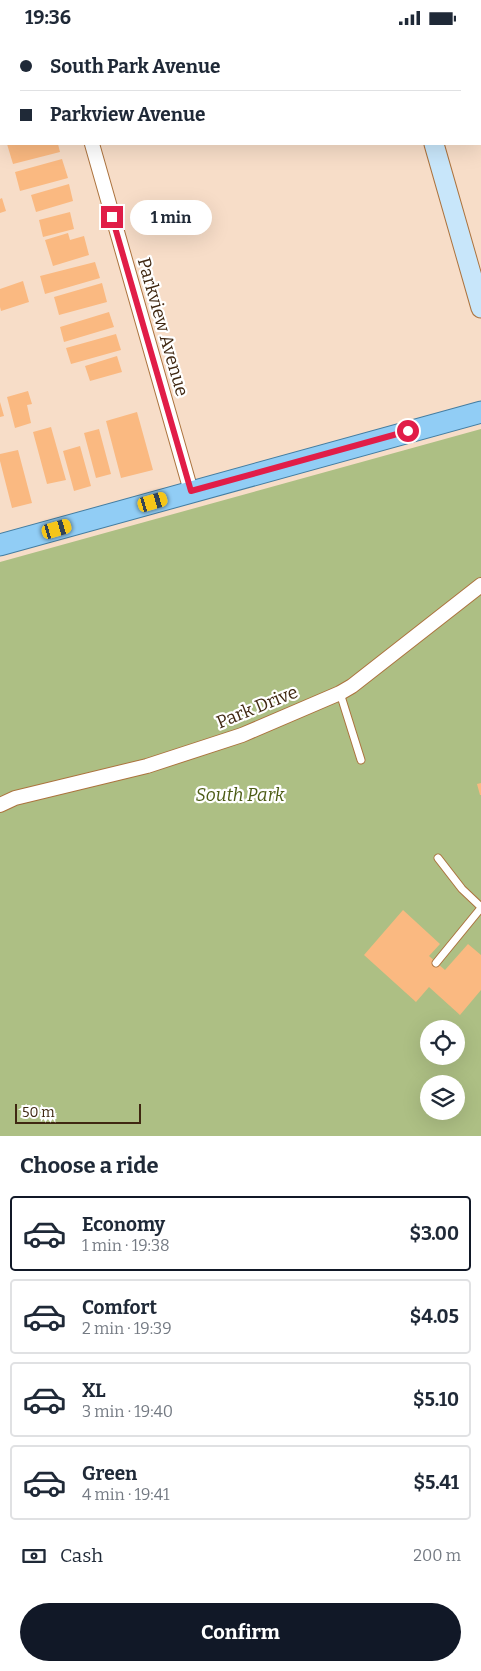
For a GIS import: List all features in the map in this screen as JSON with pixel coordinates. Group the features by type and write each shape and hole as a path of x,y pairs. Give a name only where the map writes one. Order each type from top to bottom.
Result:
{"main road":[{"path":"0,545 481,412"}],"street":[{"name":"Parkview Avenue","path":"92,145 191,491"},
{"path":"434,145 481,308"},
{"name":"Park Drive","path":"0,805 15,798 147,766 242,735 340,693 352,686 481,585"},
{"name":"Park Drive","path":"0,796 15,798"}],"lane":[{"path":"340,693 361,760"},
{"path":"436,963 481,908 462,889 438,858"}],"green space":[{"name":"South Park","path":"481,429 481,1136 0,1136 0,562"}],"building":[{"path":"7,145 58,145 60,152 13,164"},
{"path":"62,159 68,178 20,191 15,172"},
{"path":"69,184 73,201 36,212 31,195"},
{"path":"2,198 6,211 0,213 0,199"},
{"path":"70,212 74,229 43,237 39,220"},
{"path":"68,233 70,240 84,236 89,255 53,266 45,240"},
{"path":"95,262 100,278 45,294 40,276"},
{"path":"23,281 29,302 1,311 0,289"},
{"path":"102,283 107,302 59,315 54,297"},
{"path":"109,312 114,327 64,342 60,327"},
{"path":"116,334 121,350 71,364 66,348"},
{"path":"117,356 122,372 90,381 85,366"},
{"path":"28,391 32,404 27,405 31,423 15,428 7,397"},
{"path":"0,402 4,416 0,417"},
{"path":"137,412 153,470 121,478 106,421"},
{"path":"51,427 66,480 47,484 33,432"},
{"path":"99,429 111,474 96,478 84,433"},
{"path":"80,446 91,486 74,491 63,451"},
{"path":"18,450 32,503 12,508 0,461 0,454"},
{"path":"481,783 481,795 480,795 477,784"},
{"path":"403,910 440,944 429,956 445,970 468,944 481,955 481,990 460,1015 429,987 416,1002 364,955"}],"route":[{"path":"112,217 191,491 408,431"}]}
